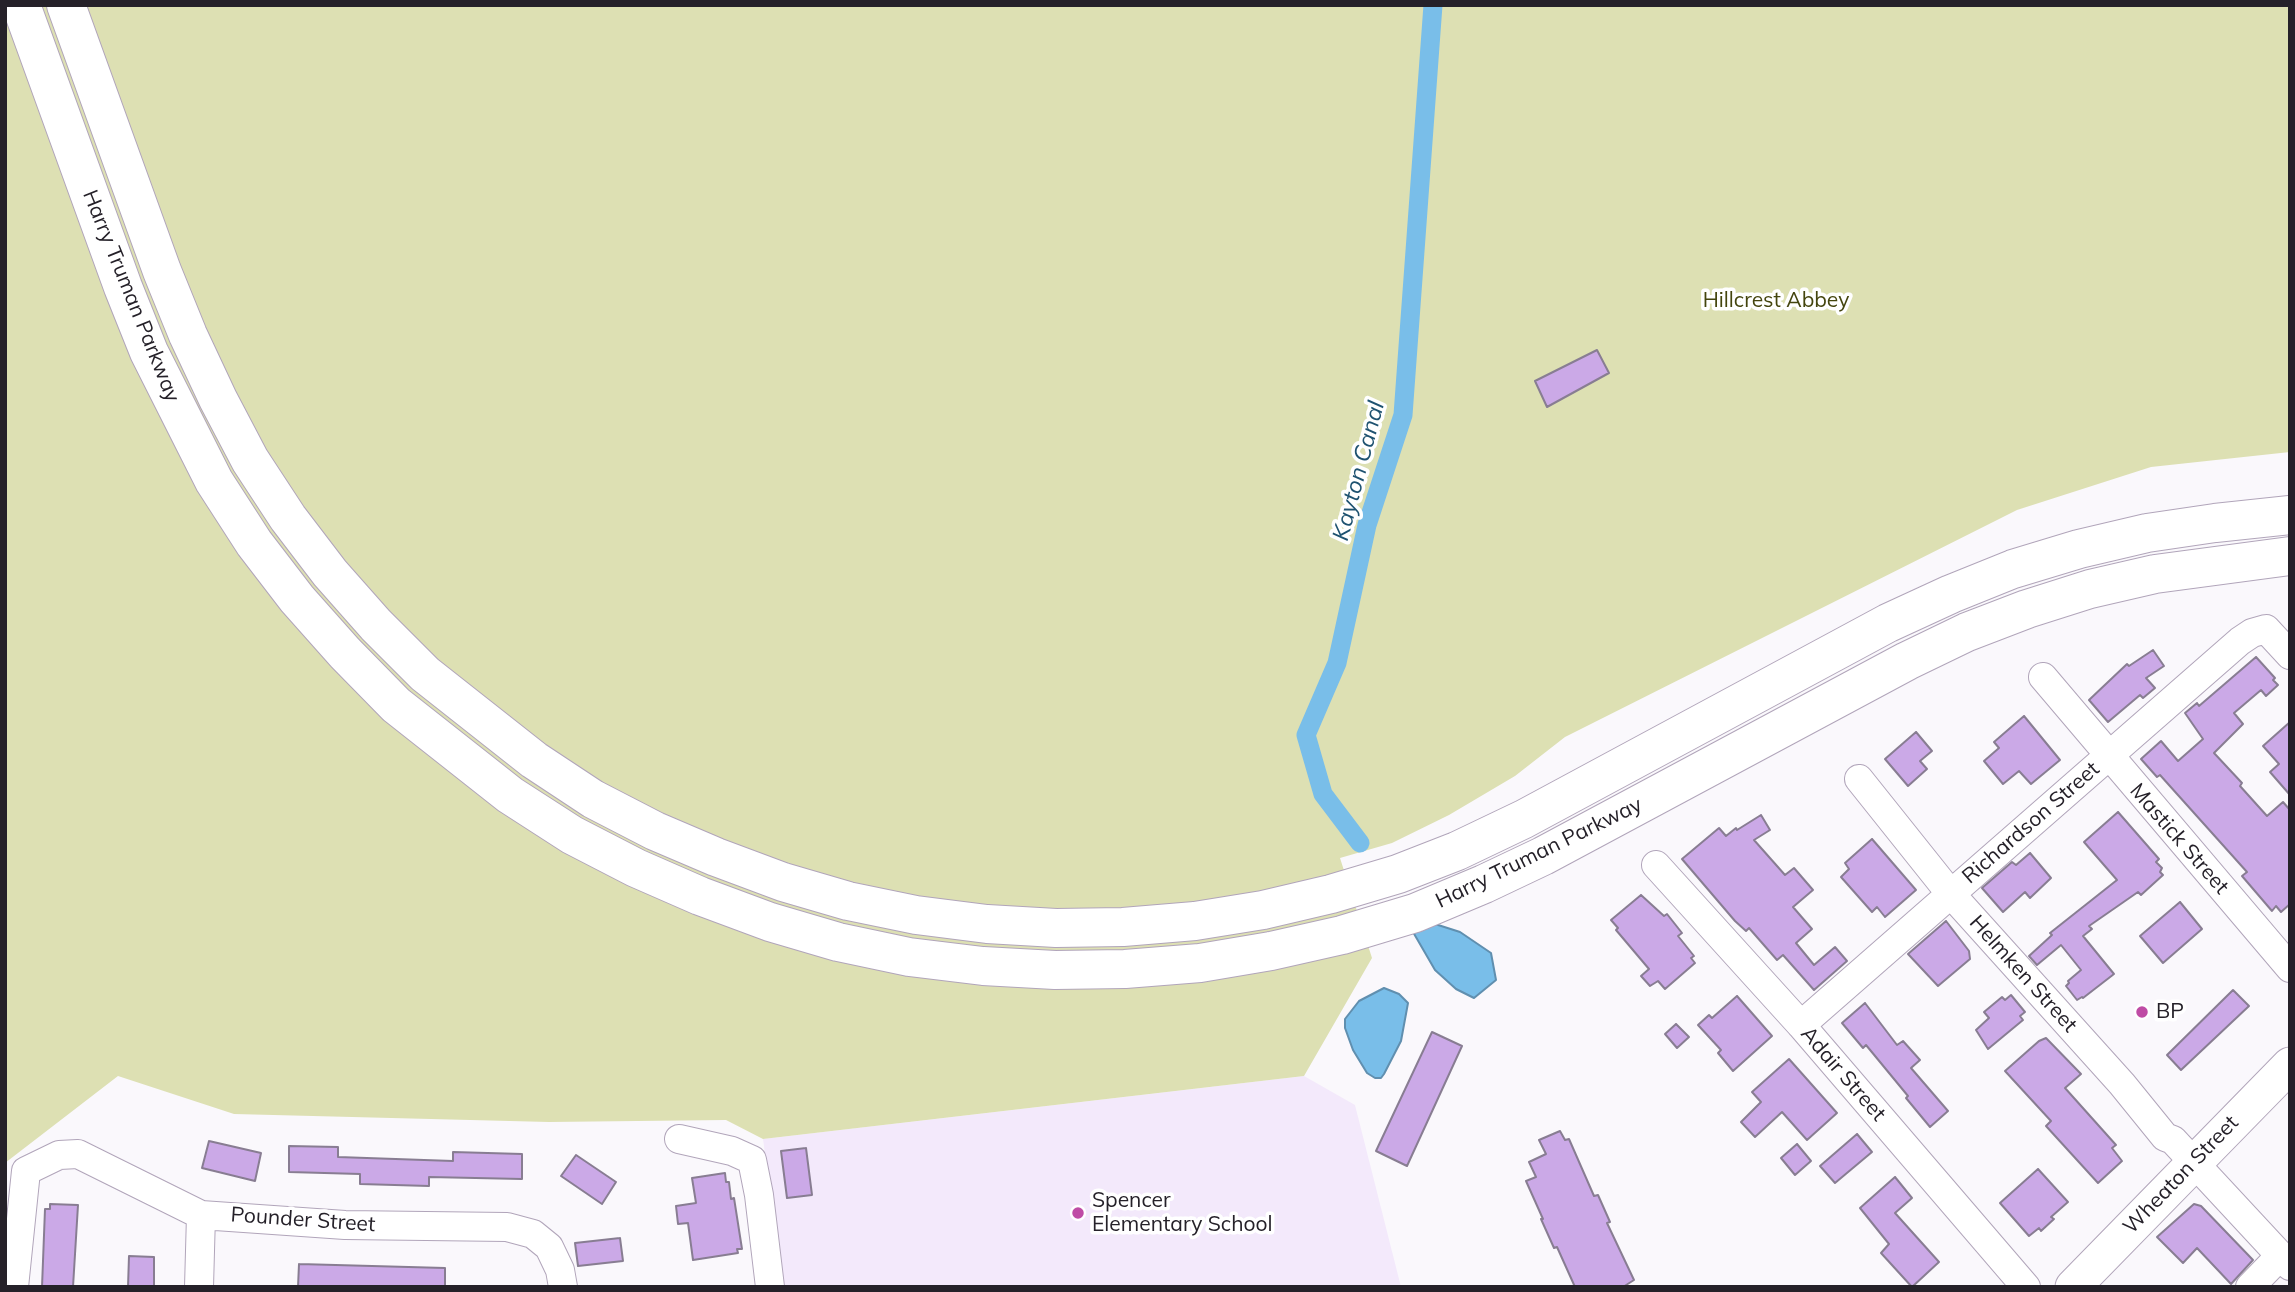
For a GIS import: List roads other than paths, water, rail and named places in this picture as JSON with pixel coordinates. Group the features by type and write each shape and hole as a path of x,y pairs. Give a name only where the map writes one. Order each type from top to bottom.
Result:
{"highway":[{"name":"Harry Truman Parkway","path":"21,5 149,352 214,481 254,543 297,599 396,705 510,795 572,835 636,869 700,896 770,922 838,942 983,966 1055,970 1125,969 1188,964 1271,951 1342,935 1402,916 1484,884 1543,856 1907,661 1967,632 2090,589 2155,574 2290,556"},
{"name":"Harry Truman Parkway","path":"66,5 188,335 250,460 288,518 330,573 376,625 425,674 534,760 593,799 667,836 783,882 848,901 916,915 1056,928 1123,927 1195,921 1263,910 1331,894 1398,874 1457,851 1524,818 1888,623 2013,569 2079,549 2161,531 2288,514"}],"main road":[{"name":"Wheaton Street","path":"2073,1287 2290,1065"}],"street":[{"name":"Richardson Street","path":"1801,1025 2240,641 2252,633 2266,629 2290,655"},
{"name":"Mastick Street","path":"2043,677 2290,968"},
{"name":"Helmken Street","path":"1859,779 1950,893 2122,1084 2165,1137 2173,1140 2285,1261"},
{"name":"Adair Street","path":"1657,865 1801,1025 2026,1287"},
{"path":"679,1139 732,1151 752,1160 760,1195 770,1287"},
{"name":"Pounder Street","path":"14,1287 26,1171 59,1155 78,1154 201,1215 331,1224 507,1227 533,1234 550,1247 564,1287"},
{"path":"199,1287 201,1215"},
{"path":"2250,1287 2285,1261"}],"water":[{"path":"1435,924 1460,932 1491,953 1496,980 1474,998 1456,989 1435,970 1413,932"},
{"path":"1384,988 1399,994 1408,1003 1401,1041 1384,1074 1381,1078 1375,1078 1367,1073 1353,1050 1345,1028 1345,1019 1359,1001"}],"waterway":[{"name":"Kayton Canal","path":"1360,843 1323,794 1306,735 1337,663 1367,525 1403,415 1433,5"}],"place":[{"name":"BP","path":"2142,1012"},
{"name":"Spencer Elementary School","path":"1078,1213"}],"park label":[{"name":"Hillcrest Abbey","path":"1776,301"}]}
